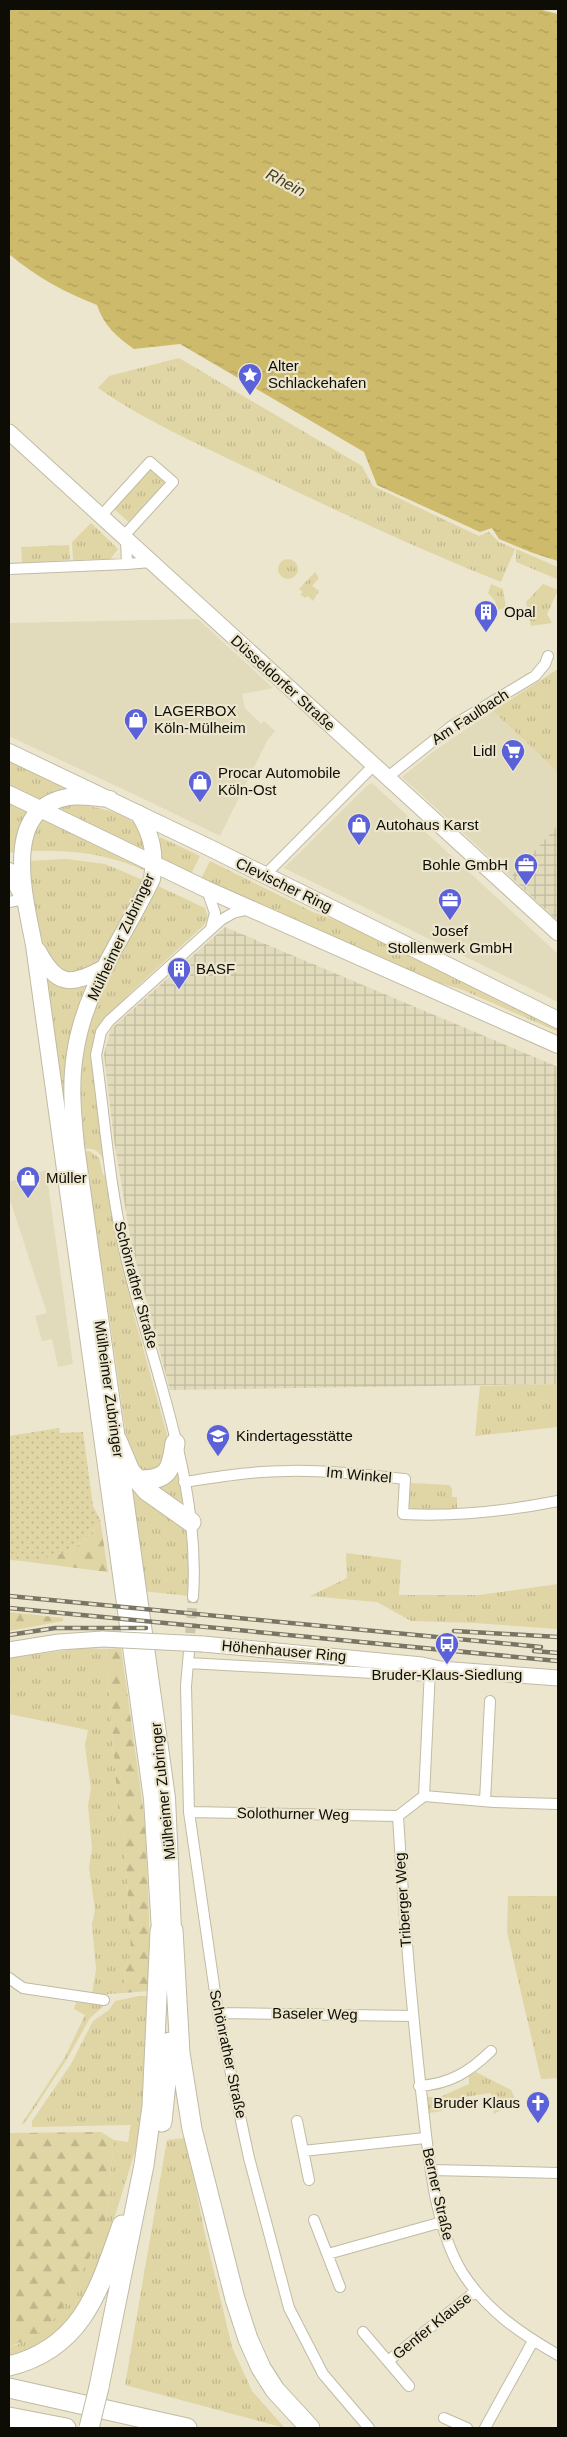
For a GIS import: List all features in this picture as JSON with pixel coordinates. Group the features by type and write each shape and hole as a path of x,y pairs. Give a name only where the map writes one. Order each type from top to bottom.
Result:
{"highway":[{"path":"117,1440 130,1471 137,1480 147,1491 191,1522"},
{"path":"137,1480 154,1480 165,1475 172,1465 175,1443"},
{"path":"97,2428 102,2388 144,2165 152,2106 156,2044 169,1932"},
{"path":"89,2428 102,2388 164,2109 169,2063 169,1932"},
{"path":"169,1932 180,2053 192,2129 235,2299 248,2339 261,2368 281,2397 310,2428"},
{"path":"9,2366 20,2364 50,2349 74,2328 85,2315 100,2286 144,2165"},
{"path":"9,2388 187,2428"},
{"path":"9,2417 66,2428"}],"main road":[{"name":"Clevischer Ring","path":"9,752 110,799 558,1020"},
{"path":"9,794 206,889 558,1045"},
{"path":"17,900 22,846 26,827 40,810 53,801 69,797 110,799"},
{"path":"138,813 151,838 154,864"},
{"name":"Mülheimer Zubringer","path":"154,864 152,879 104,968 80,1031 73,1072 73,1103 76,1146 167,1798 169,1932"},
{"path":"9,871 17,900"},
{"name":"Mülheimer Zubringer","path":"17,900 34,945 169,1932"},
{"path":"34,945 46,967 56,976 65,980 81,980 104,968"}],"street":[{"name":"Düsseldorfer Straße","path":"9,432 558,933"},
{"path":"101,516 150,462 173,482 125,538 127,564"},
{"path":"9,569 151,562"},
{"name":"Am Faulbach","path":"388,776 452,726 535,676 545,664 548,656"},
{"path":"265,875 374,765"},
{"path":"206,889 215,912 210,929"},
{"name":"Schönrather Straße","path":"193,1597 194,1547 184,1482 163,1387 126,1257 118,1218 96,1055 101,1032 109,1021 210,929 229,915 251,909"},
{"name":"Im Winkel","path":"184,1482 235,1474 287,1471 346,1473 405,1479 404,1514 436,1516 507,1510 558,1501"},
{"name":"Höhenhauser Ring","path":"9,1650 59,1642 103,1639 203,1644 430,1672"},
{"name":"Schönrather Straße","path":"189,1651 186,1686 189,1812 218,2013 249,2158 289,2308 323,2374 369,2428"},
{"name":"Höhenhauser Ring","path":"188,1663 558,1678"},
{"path":"424,1796 430,1672"},
{"path":"485,1801 490,1701"},
{"path":"398,1816 424,1796 558,1804"},
{"name":"Solothurner Weg","path":"189,1812 398,1816"},
{"name":"Triberger Weg","path":"398,1816 412,2016"},
{"path":"9,1978 23,1988 104,2000"},
{"name":"Baseler Weg","path":"218,2013 412,2016"},
{"name":"Berner Straße","path":"412,2016 425,2138 442,2222 452,2252 476,2291 497,2315 558,2356"},
{"path":"419,2086 441,2084 464,2075 491,2051"},
{"path":"297,2121 309,2180"},
{"path":"303,2151 425,2138"},
{"path":"431,2170 558,2173"},
{"path":"314,2220 340,2287"},
{"path":"328,2254 442,2222"},
{"name":"Genfer Klause","path":"388,2361 476,2291"},
{"name":"Genfer Klause","path":"363,2332 410,2386"},
{"path":"485,2428 533,2341"},
{"path":"444,2418 467,2428"}],"shaded area":[{"path":"198,619 273,688 242,694 245,708 261,724 264,721 275,731 268,739 220,836 9,736 9,623"},
{"path":"493,711 558,772 558,825 511,877 402,777 434,751"},
{"path":"372,783 558,954 558,1002 284,868"},
{"path":"558,825 558,921 511,877"},
{"path":"225,927 558,1067 558,1384 170,1390 131,1242 114,1140 104,1054 111,1029"},
{"path":"46,1170 73,1364 58,1367 52,1339 42,1341 35,1316 47,1313 9,1197 9,1182"}],"green space":[{"path":"179,358 362,466 373,486 479,536 489,532 499,542 515,549 501,582 375,528 193,442 154,422 98,388 109,376"},
{"path":"151,467 169,483 131,524 114,509"},
{"path":"91,523 118,549 108,562 105,559 73,560 72,542"},
{"path":"69,545 70,560 22,563 21,547"},
{"path":"516,549 558,567 557,579 516,562"},
{"path":"288,559 295,562 298,569 295,576 288,579 281,576 278,569 281,562"},
{"path":"315,572 319,578 312,586 319,591 313,601 308,596 305,598 300,594 303,592 299,589"},
{"path":"491,584 503,589 506,608 498,610 495,601 488,593"},
{"path":"543,584 558,590 547,614 552,623 531,626 526,602"},
{"path":"558,669 558,772 493,711"},
{"path":"9,759 73,789 41,802 9,787"},
{"path":"9,801 29,811 15,852 9,853"},
{"path":"65,804 82,805 122,815 136,825 140,831 144,851 55,807"},
{"path":"41,817 146,868 146,871 102,856 60,851 28,851"},
{"path":"160,837 200,856 191,874 161,861"},
{"path":"66,859 105,864 143,880 99,960 94,966 70,977 45,955 28,861"},
{"path":"210,861 313,912 348,925 558,1027 558,1032 463,990 423,978 201,879"},
{"path":"158,886 205,908 208,917 204,925 127,996 128,998 96,1032 92,1050 108,1172 105,1172 104,1161 99,1153 92,1149 81,1149 78,1093 86,1032 107,978"},
{"path":"43,970 89,981 62,1098"},
{"path":"90,1151 99,1158 103,1175 108,1176 136,1311 133,1312 169,1442 169,1463 145,1476 129,1456 105,1286 82,1152"},
{"path":"558,1384 558,1427 475,1436 480,1386"},
{"path":"59,1428 60,1433 83,1432 93,1506 100,1519 93,1531 73,1548 49,1557 9,1560 9,1436"},
{"path":"177,1470 183,1503 183,1506 147,1484"},
{"path":"128,1477 185,1523 189,1538 189,1596 142,1591"},
{"path":"411,1483 449,1485 452,1488 452,1497 457,1497 457,1511 413,1511 409,1506"},
{"path":"100,1519 108,1572 14,1560 52,1556 75,1547 85,1540"},
{"path":"346,1553 401,1560 399,1595 479,1595 558,1584 558,1629 411,1621 377,1602 310,1596 347,1578"},
{"path":"9,1612 63,1618 63,1621 9,1631"},
{"path":"83,1648 106,1649 118,1808 125,1846 131,1954 125,1968 123,1993 92,1995 96,1969 92,1924 95,1910 89,1867 92,1848 88,1805 91,1789 85,1746 88,1730 9,1714 9,1658"},
{"path":"121,1648 145,1822 150,1991 123,1993 125,1968 131,1954 125,1846 118,1808 106,1649"},
{"path":"508,1896 558,1896 558,2078 541,2079 507,1932"},
{"path":"139,1996 152,1996 139,2139 103,2254 77,2312 57,2335 31,2351 9,2357 9,2347 19,2344 105,2227 114,2140 128,2142 131,2125 32,2127 32,2121 71,2064 93,2021 109,2010 115,2001"},
{"path":"76,2002 106,2004 90,2018 67,2059 25,2123 21,2125 65,2057 85,2015 74,2009"},
{"path":"476,2072 511,2090 515,2099 513,2103 494,2114 491,2093 465,2097 466,2103 442,2106 442,2111 429,2113 427,2097 440,2097 469,2084 469,2075"},
{"path":"101,2132 114,2140 105,2227 68,2299 51,2324 37,2335 9,2347 9,2133"},
{"path":"186,2138 204,2230 232,2347 252,2391 285,2428 125,2385 167,2140"}],"water":[{"name":"Rhein","path":"9,9 538,9 558,14 558,561 499,539 492,528 480,532 377,485 364,452 180,344 134,349 112,330 103,319 97,305 51,283 9,254"}],"tunnel":[{"path":"189,1648 193,1597"}],"railway":[{"path":"9,1596 541,1647"},
{"path":"9,1608 558,1661"},
{"path":"9,1635 55,1628 146,1628"},
{"path":"454,1631 558,1637"},
{"path":"534,1651 558,1653"}],"place":[{"name":"Alter Schlackehafen","path":"250,396"},
{"name":"Opal","path":"486,633"},
{"name":"LAGERBOX Köln-Mülheim","path":"136,741"},
{"name":"Lidl","path":"513,772"},
{"name":"Procar Automobile Köln-Ost","path":"200,803"},
{"name":"Autohaus Karst","path":"359,846"},
{"name":"Bohle GmbH","path":"526,886"},
{"name":"Josef Stollenwerk GmbH","path":"450,921"},
{"name":"BASF","path":"179,990"},
{"name":"Müller","path":"28,1199"},
{"name":"Kindertagesstätte","path":"218,1457"},
{"name":"Bruder-Klaus-Siedlung","path":"447,1665"},
{"name":"Bruder Klaus","path":"538,2124"}]}
